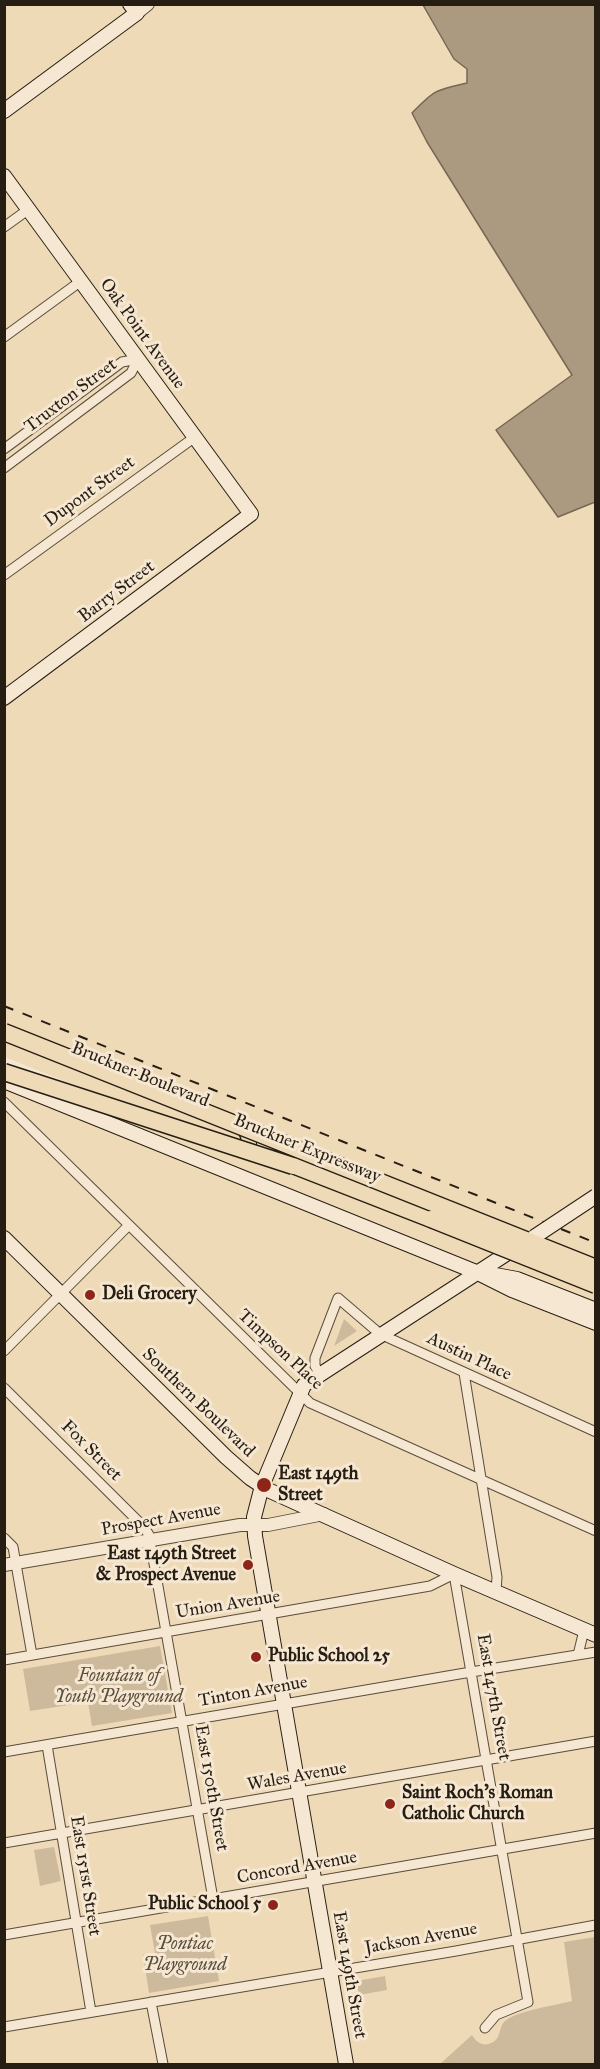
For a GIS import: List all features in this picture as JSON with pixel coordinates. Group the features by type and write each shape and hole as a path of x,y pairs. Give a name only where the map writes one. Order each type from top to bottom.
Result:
{"highway":[{"name":"Bruckner Expressway","path":"4,1032 596,1268"},
{"name":"Bruckner Expressway","path":"4,1048 183,1119 293,1166 596,1285"},
{"path":"4,1072 293,1166"}],"main road":[{"path":"4,111 138,7"},
{"name":"Oak Point Avenue","path":"4,176 251,514"},
{"name":"Barry Street","path":"4,699 251,514"},
{"name":"Bruckner Boulevard","path":"4,1040 166,1103 515,1248 596,1279"},
{"name":"Bruckner Boulevard","path":"4,1060 82,1088 596,1292"},
{"path":"4,1081 476,1272 512,1290 596,1323"},
{"name":"East 149th Street","path":"344,2064 254,1525 262,1486 304,1385 319,1373 596,1196"},
{"name":"Southern Boulevard","path":"4,1238 226,1457 262,1486 454,1574 590,1632"},
{"path":"476,1272 517,1279 596,1310"}],"street":[{"path":"4,227 28,209"},
{"path":"4,337 81,281"},
{"name":"Truxton Street","path":"4,449 122,362 138,358"},
{"name":"Truxton Street","path":"4,468 130,373 138,358"},
{"name":"Dupont Street","path":"4,574 195,437"},
{"name":"Timpson Place","path":"4,1102 310,1403 596,1531"},
{"path":"4,1351 129,1225"},
{"name":"Austin Place","path":"319,1373 315,1366 315,1358 338,1298 380,1334 596,1432"},
{"path":"464,1373 497,1578 496,1591"},
{"name":"Fox Street","path":"4,1388 144,1527 150,1540"},
{"name":"Prospect Avenue","path":"11,1564 240,1525 268,1525 324,1514"},
{"path":"4,1538 13,1547 11,1564 32,1655"},
{"name":"East 150th Street","path":"150,1540 213,1899"},
{"name":"Union Avenue","path":"4,1660 430,1586 454,1574"},
{"name":"East 147th Street","path":"454,1574 528,2002 496,2015 485,2028"},
{"path":"578,1655 590,1632"},
{"name":"Tinton Avenue","path":"4,1752 596,1652"},
{"name":"Wales Avenue","path":"4,1843 596,1741"},
{"name":"East 151st Street","path":"47,1745 91,2012"},
{"name":"Concord Avenue","path":"4,1935 596,1833"},
{"name":"Jackson Avenue","path":"4,2027 596,1925"},
{"path":"151,2002 163,2064"}],"green space":[{"path":"344,1319 357,1331 334,1346"},
{"name":"Fountain of Youth Playground","path":"160,1646 172,1713 92,1726 88,1702 30,1711 23,1669"},
{"path":"54,1847 61,1881 40,1886 34,1850"},
{"name":"Pontiac Playground","path":"208,1916 219,1981 149,1993 143,1955 155,1953 150,1925"},
{"path":"595,1937 595,2064 440,2064 472,2035 480,2043 488,2044 497,2039 503,2024 510,2017 572,2001 564,1942"},
{"path":"385,1976 387,1990 359,1995 356,1981"}],"shaded area":[{"path":"423,5 595,5 595,502 558,517 496,430 572,375 427,142 412,113 436,92 467,83 467,69 454,59"}],"railway":[{"path":"4,1006 596,1243"}],"place":[{"name":"Deli Grocery","path":"90,1295"},
{"name":"East 149th Street","path":"264,1485"},
{"name":"East 149th Street & Prospect Avenue","path":"248,1565"},
{"name":"Public School 25","path":"256,1657"},
{"name":"Saint Roch's Roman Catholic Church","path":"390,1804"},
{"name":"Public School 5","path":"273,1905"}]}
